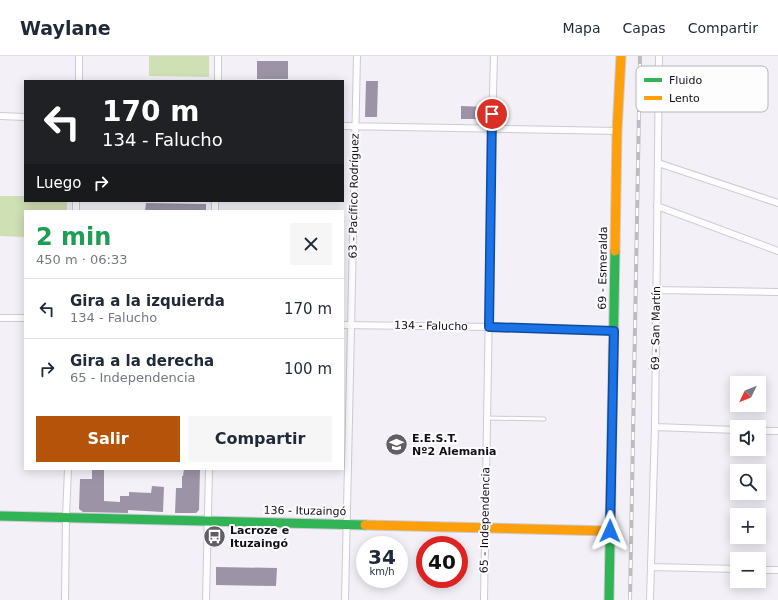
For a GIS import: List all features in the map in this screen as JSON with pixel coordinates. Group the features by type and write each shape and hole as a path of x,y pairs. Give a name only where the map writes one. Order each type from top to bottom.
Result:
{"street":[{"path":"79,56 79,80"},
{"path":"218,56 218,80"},
{"name":"63 - Pacífico Rodríguez","path":"345,600 357,56"},
{"name":"65 - Independencia","path":"484,600 494,56"},
{"name":"69 - Esmeralda","path":"609,600 617,131 621,56"},
{"name":"69 - San Martín","path":"650,600 655,427 659,112"},
{"path":"0,116 24,117"},
{"path":"344,126 617,131"},
{"path":"658,163 778,203"},
{"path":"657,206 778,251"},
{"path":"656,290 778,292"},
{"path":"0,318 24,318"},
{"name":"134 - Falucho","path":"344,325 489,327 614,331"},
{"path":"655,427 730,430"},
{"path":"766,431 778,431"},
{"path":"65,600 68,470"},
{"path":"206,600 209,470"},
{"name":"136 - Ituzaingó","path":"0,516 610,531"},
{"path":"651,567 730,569"},
{"path":"766,570 778,570"}],"lane":[{"path":"487,418 544,419"}],"green space":[{"path":"149,56 209,56 209,77 149,76"},
{"path":"0,196 24,196 24,202 67,202 67,210 24,210 24,237 0,236"}],"building":[{"path":"257,61 288,61 288,79 257,79"},
{"path":"366,81 378,81 377,117 365,117"},
{"path":"461,106 486,107 486,119 461,119"},
{"path":"146,203 206,204 206,210 145,210"},
{"path":"92,470 104,470 104,501 120,502 120,496 129,496 129,492 151,493 152,486 164,487 163,512 128,510 128,513 83,512 79,509 80,479 92,479"},
{"path":"184,470 200,470 199,510 196,513 175,513 176,488 182,488"},
{"path":"216,567 277,568 276,586 216,585"}],"railway":[{"path":"640,56 640,66"},
{"path":"630,600 639,112"}],"traffic: fast":[{"path":"609,600 615,251"},
{"path":"0,516 365,525"}],"traffic: slow":[{"path":"615,251 617,131 621,56"},
{"path":"365,525 610,531"}],"place":[{"name":"E.E.S.T. Nº2 Alemania","path":"396,444"},
{"name":"Lacroze e Ituzaingó","path":"214,536"}],"route":[{"path":"492,114 489,327 614,331 610,531"}]}
